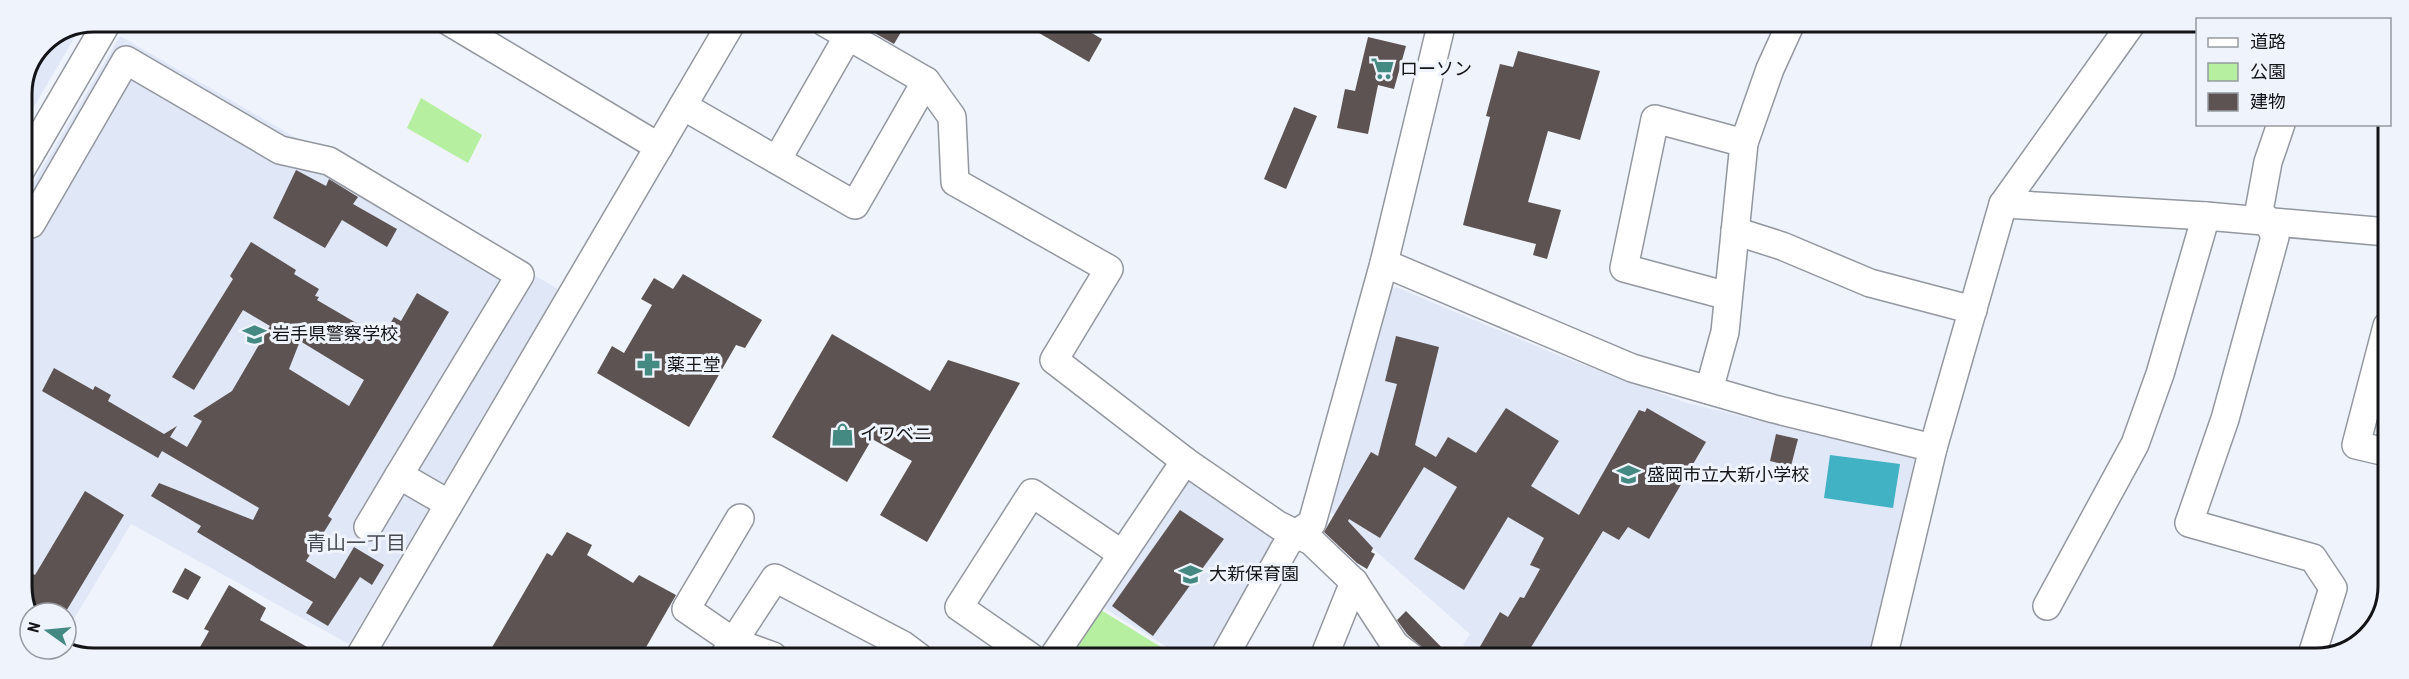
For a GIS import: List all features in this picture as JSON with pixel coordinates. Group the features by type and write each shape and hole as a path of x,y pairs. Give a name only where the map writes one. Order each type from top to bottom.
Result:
{"street":[{"path":"32,151 102,32"},
{"path":"466,32 659,147"},
{"path":"370,648 449,504 726,32"},
{"path":"841,32 926,81 952,117 955,182 1109,269 1053,360 1185,460 1278,525 1311,541 1354,582 1399,648"},
{"path":"1229,648 1287,544 1311,523 1384,263 1440,32"},
{"path":"1709,390 1725,332 1744,143 1770,69 1787,32"},
{"path":"1885,648 1933,448 2003,204 2126,32"},
{"path":"777,160 848,36"},
{"path":"32,222 126,60 280,150 329,161 520,275 368,527"},
{"path":"683,106 855,205 926,81"},
{"path":"1728,296 1624,268 1655,119 1744,143"},
{"path":"2281,126 2268,162 2259,211 2268,221 2275,237 2225,418 2189,523 2313,558 2333,588 2314,648"},
{"path":"2003,204 2206,216 2377,231"},
{"path":"2047,606 2135,444 2160,374 2206,216"},
{"path":"1735,231 1782,246 1870,283 1973,310"},
{"path":"1384,263 1632,368 1774,409 1933,448"},
{"path":"2378,363 2356,446 2378,450"},
{"path":"1059,648 1185,460"},
{"path":"399,475 449,504"},
{"path":"1018,648 959,607 1032,493 1122,554"},
{"path":"728,648 687,609 740,518"},
{"path":"730,648 775,578 907,648"},
{"path":"1328,648 1354,582"}],"shaded area":[{"path":"76,34 32,110 33,81 42,59 59,42"},
{"path":"120,36 558,289 349,644 131,524 78,612 78,601 34,601 32,185"},
{"name":"盛岡市立大新小学校","path":"1396,287 1560,356 1684,402 1796,430 1914,449 1922,463 1875,648 1468,648 1463,645 1470,634 1330,511 1389,291"},
{"name":"大新保育園","path":"1192,476 1271,531 1275,542 1219,648 1169,648 1101,606"}],"green space":[{"path":"421,98 482,135 468,163 407,128"},
{"path":"1101,610 1162,648 1078,648"}],"water":[{"path":"1830,455 1900,464 1893,508 1824,498"}],"building":[{"path":"873,32 901,32 894,44"},
{"path":"1037,32 1090,32 1102,39 1089,62"},
{"path":"1368,37 1406,46 1394,89 1378,85 1368,134 1337,128 1345,89 1355,91"},
{"path":"1518,51 1600,71 1580,140 1548,131 1528,202 1561,210 1547,259 1533,255 1536,244 1463,225 1490,117 1486,116 1500,64 1513,67"},
{"path":"1294,107 1317,116 1286,189 1264,179"},
{"path":"296,170 326,186 329,179 358,197 353,204 397,229 387,247 342,220 325,248 273,218"},
{"path":"251,242 296,270 294,274 319,289 315,296 319,297 317,300 382,338 394,317 401,321 417,293 449,312 328,516 332,519 306,561 335,579 354,547 384,565 372,585 360,577 328,626 306,613 313,602 197,532 201,526 151,496 159,483 253,520 259,508 162,451 158,458 42,391 54,368 93,390 95,386 111,395 108,401 164,434 177,426 170,437 187,447 202,421 193,416 232,391 270,326 243,310 194,390 172,377 233,279 230,276","holes":["300,341 364,380 349,406 289,369"]},
{"path":"683,274 762,320 745,348 736,345 689,427 597,373 612,346 624,353 652,305 641,299 654,278 673,289"},
{"path":"832,334 930,391 948,360 1020,383 927,542 880,515 912,461 872,439 847,482 772,437"},
{"path":"1396,336 1439,347 1415,445 1436,457 1448,437 1476,453 1506,408 1559,441 1531,486 1579,515 1639,410 1645,412 1647,408 1706,442 1649,539 1628,527 1619,540 1603,531 1531,648 1479,648 1500,612 1508,617 1520,597 1524,598 1540,569 1530,565 1544,538 1508,517 1464,590 1414,559 1457,487 1424,467 1380,538 1349,519 1348,521 1373,548 1371,552 1375,554 1367,569 1357,563 1324,532 1371,452 1378,456 1397,384 1385,381"},
{"path":"1776,434 1798,439 1791,466 1770,461"},
{"path":"85,491 124,515 72,601 34,601 32,573 35,575"},
{"path":"1180,510 1224,539 1153,636 1112,606"},
{"path":"567,532 592,545 587,555 633,583 639,575 676,595 646,648 492,648 547,553 552,556"},
{"path":"185,568 201,577 188,600 172,592"},
{"path":"229,585 266,608 260,620 309,648 199,648 209,631 204,629"},
{"path":"1406,611 1442,648 1423,648 1407,634 1397,620"}],"place":[{"name":"ローソン","path":"1382,69"},
{"name":"岩手県警察学校","path":"254,334"},
{"name":"薬王堂","path":"649,365"},
{"name":"イワベニ","path":"842,434"},
{"name":"盛岡市立大新小学校","path":"1629,475"},
{"name":"大新保育園","path":"1191,574"}],"district":[{"name":"青山一丁目","path":"356,543"}]}
